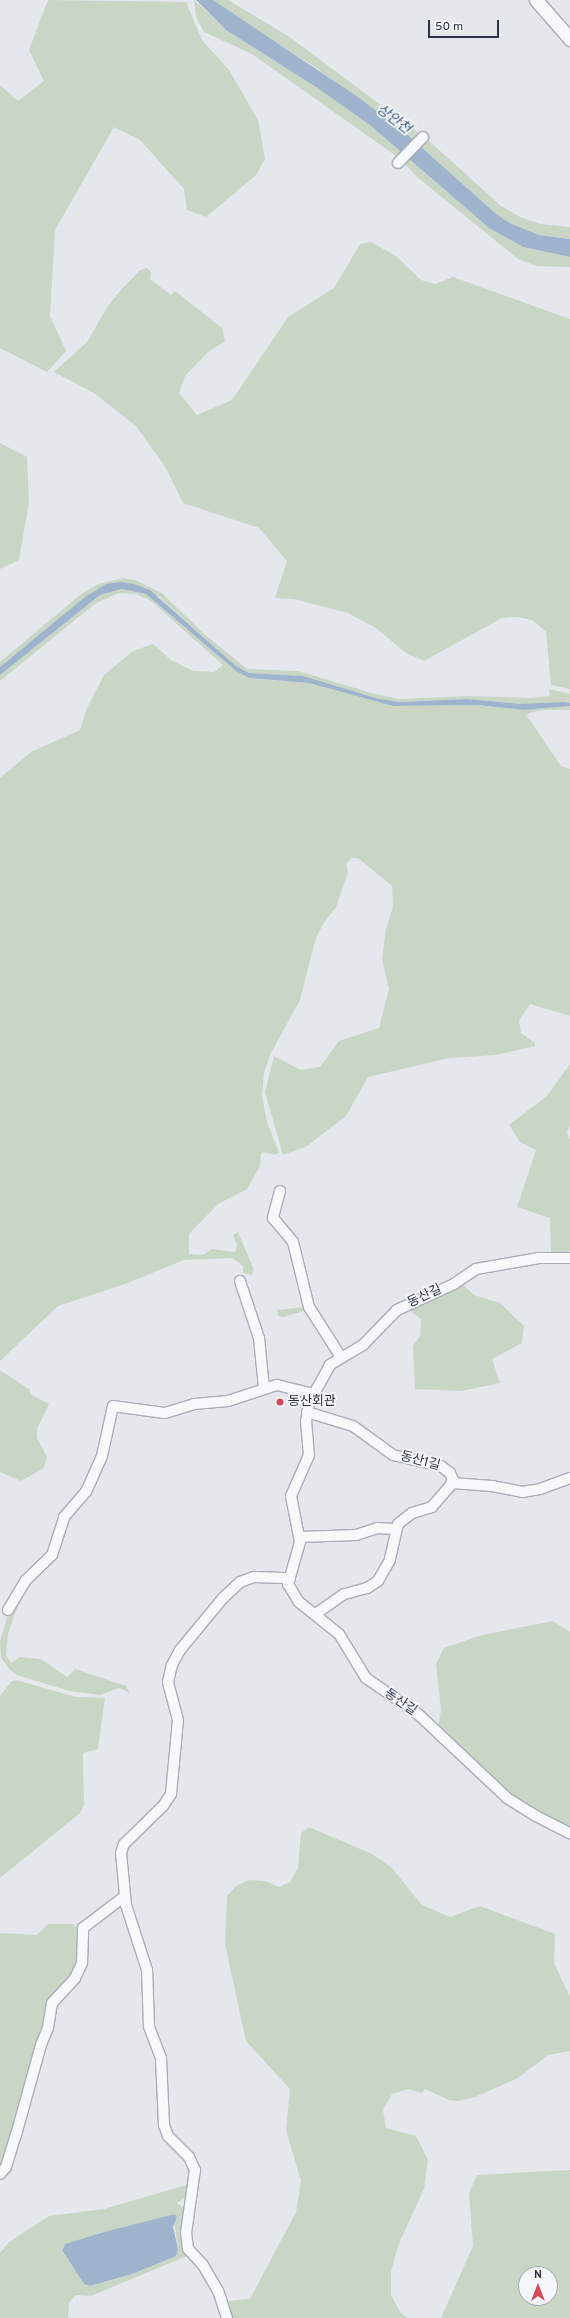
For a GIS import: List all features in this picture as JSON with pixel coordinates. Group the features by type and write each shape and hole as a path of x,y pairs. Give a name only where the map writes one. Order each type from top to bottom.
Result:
{"street":[{"path":"536,0 569,35"},
{"path":"399,161 422,137"},
{"path":"280,1191 273,1218 293,1242 309,1307 341,1357"},
{"name":"동산길","path":"570,1258 539,1258 476,1270 454,1284 397,1310 363,1345 330,1365 312,1394 307,1412 309,1455 291,1496 300,1537 298,1555 288,1584 293,1594 339,1634 366,1678 418,1714 507,1798 536,1816 570,1833"},
{"path":"240,1281 259,1338 264,1388"},
{"path":"8,1610 26,1580 52,1555 58,1542 64,1517 86,1492 102,1456 113,1406 165,1413 194,1404 228,1401 264,1388 286,1385 312,1394"},
{"name":"동산1길","path":"307,1412 353,1426 393,1455 441,1466 451,1475 452,1483 432,1507 412,1513 396,1528"},
{"path":"452,1483 492,1486 522,1492 540,1489 570,1478"},
{"path":"300,1537 356,1536 377,1528 396,1528 390,1560 378,1581 367,1588 344,1594 315,1614"},
{"path":"227,2318 218,2291 203,2266 188,2249 186,2232 195,2170 189,2157 165,2131 161,2058 149,2026 147,1970 125,1896 122,1848 167,1802 172,1791 178,1720 168,1686 176,1657 209,1613 240,1582 254,1577 290,1578"},
{"path":"0,2174 6,2167 16,2135 41,2045 48,2028 52,2003 75,1978 82,1963 83,1928 125,1896"}],"green space":[{"path":"48,0 186,2 202,40 229,70 258,120 265,159 256,175 206,217 187,210 184,189 140,140 114,127 55,230 50,316 66,351 47,372 0,348 0,85 18,101 44,81 29,50"},
{"path":"194,0 226,30 319,89 371,126 489,228 523,247 570,257 570,267 536,266 518,259 417,177 399,158 252,54 204,32 196,16"},
{"path":"213,0 228,0 288,36 428,140 501,206 520,217 540,224 570,227 570,239 539,235 510,223 495,213 409,136 312,65 234,16"},
{"path":"371,242 396,256 421,280 435,284 453,277 570,319 570,689 551,685 546,632 532,620 517,617 502,618 424,661 406,653 376,628 348,613 294,599 275,598 287,561 259,528 183,503 166,468 136,426 94,393 54,372 87,342 108,306 120,291 140,270 147,268 151,272 150,279 171,295 175,291 222,328 225,341 208,352 185,376 179,393 197,415 232,400 288,317 334,288 360,244"},
{"path":"0,443 27,457 29,502 19,560 0,569"},
{"path":"124,578 135,580 162,593 203,633 247,669 298,671 375,694 399,699 469,696 529,698 549,696 550,689 570,694 570,703 520,704 467,699 400,702 379,699 302,676 249,673 236,666 158,596 120,582 97,589 0,667 0,662 81,594 98,584"},
{"path":"122,589 146,594 236,671 256,679 309,683 393,706 477,705 524,710 570,706 570,710 542,710 529,713 527,716 561,766 570,769 570,1016 530,1004 519,1021 521,1033 535,1043 535,1046 496,1055 449,1058 368,1077 346,1116 307,1146 283,1155 265,1092 274,1056 301,1070 320,1067 339,1041 379,1028 389,989 382,959 386,929 393,907 392,886 358,858 352,858 346,864 348,872 336,907 323,924 316,938 300,1000 271,1053 264,1072 262,1096 267,1122 279,1153 275,1155 263,1152 261,1154 260,1166 247,1189 218,1204 189,1234 189,1254 203,1255 212,1249 235,1252 237,1245 233,1235 238,1232 254,1270 252,1275 243,1273 243,1266 232,1258 184,1260 125,1284 58,1306 0,1361 0,778 31,752 80,730 87,708 104,675 133,651 153,644 171,660 193,671 214,672 223,665 150,600 136,594 119,593 96,603 0,681 0,675 100,595"},
{"path":"570,1064 570,1125 567,1133 570,1140 570,1250 568,1253 551,1253 550,1218 517,1207 536,1150 520,1142 509,1125 547,1096"},
{"path":"463,1285 474,1295 500,1303 524,1326 522,1343 492,1359 500,1383 461,1391 415,1389 413,1346 420,1336 421,1319 408,1309"},
{"path":"305,1307 307,1310 283,1317 278,1316 277,1310"},
{"path":"0,1370 30,1390 30,1394 49,1404 37,1429 37,1438 47,1457 44,1468 21,1481 0,1472"},
{"path":"28,1582 31,1584 19,1602 8,1634 6,1655 11,1663 20,1657 41,1659 67,1677 75,1669 126,1686 130,1693 119,1688 100,1695 69,1691 17,1675 9,1669 1,1657 0,1642 9,1611"},
{"path":"553,1621 570,1632 570,1828 508,1794 438,1728 441,1710 436,1664 444,1648 482,1635"},
{"path":"16,1680 76,1697 105,1698 98,1749 83,1753 84,1805 80,1813 0,1878 0,1696 12,1681"},
{"path":"309,1827 372,1854 391,1867 422,1905 450,1917 480,1906 555,1934 554,1963 570,1997 570,2051 548,2055 518,2078 475,2097 458,2101 449,2100 425,2089 422,2093 408,2089 392,2094 383,2110 386,2128 416,2136 428,2160 424,2189 399,2243 391,2272 391,2295 400,2312 407,2318 222,2318 226,2301 250,2299 296,2212 301,2181 286,2130 290,2089 246,2041 225,1944 227,1896 236,1886 249,1880 265,1881 279,1887 290,1882 298,1868 301,1833"},
{"path":"48,1924 73,1924 77,1928 80,1935 76,1973 53,1998 0,2171 0,1933 37,1935"},
{"path":"570,2170 570,2318 441,2318 473,2246 469,2193 477,2175"},
{"path":"193,2183 186,2196 177,2203 185,2209 189,2255 91,2296 76,2295 69,2302 68,2318 0,2318 0,2253 9,2242 49,2216 104,2209","holes":["174,2221 178,2249 132,2274 90,2286 84,2284 62,2250 64,2245 104,2232"]}],"water":[{"path":"196,0 213,0 358,97 409,136 495,213 510,223 539,235 570,239 570,257 523,247 489,228 371,126 319,89 226,30"},
{"path":"120,582 134,584 150,590 236,666 249,673 303,676 379,699 400,702 467,699 520,704 564,702 570,703 570,706 524,710 477,705 393,706 309,683 249,678 236,671 146,594 122,589 100,595 0,675 0,667 85,597 106,584"},
{"path":"175,2214 177,2217 173,2227 178,2249 176,2256 132,2274 90,2286 84,2284 62,2250 65,2244 104,2232"}],"place":[{"name":"동산회관","path":"280,1402"}],"water label":[{"name":"상안천","path":"393,120"}]}
